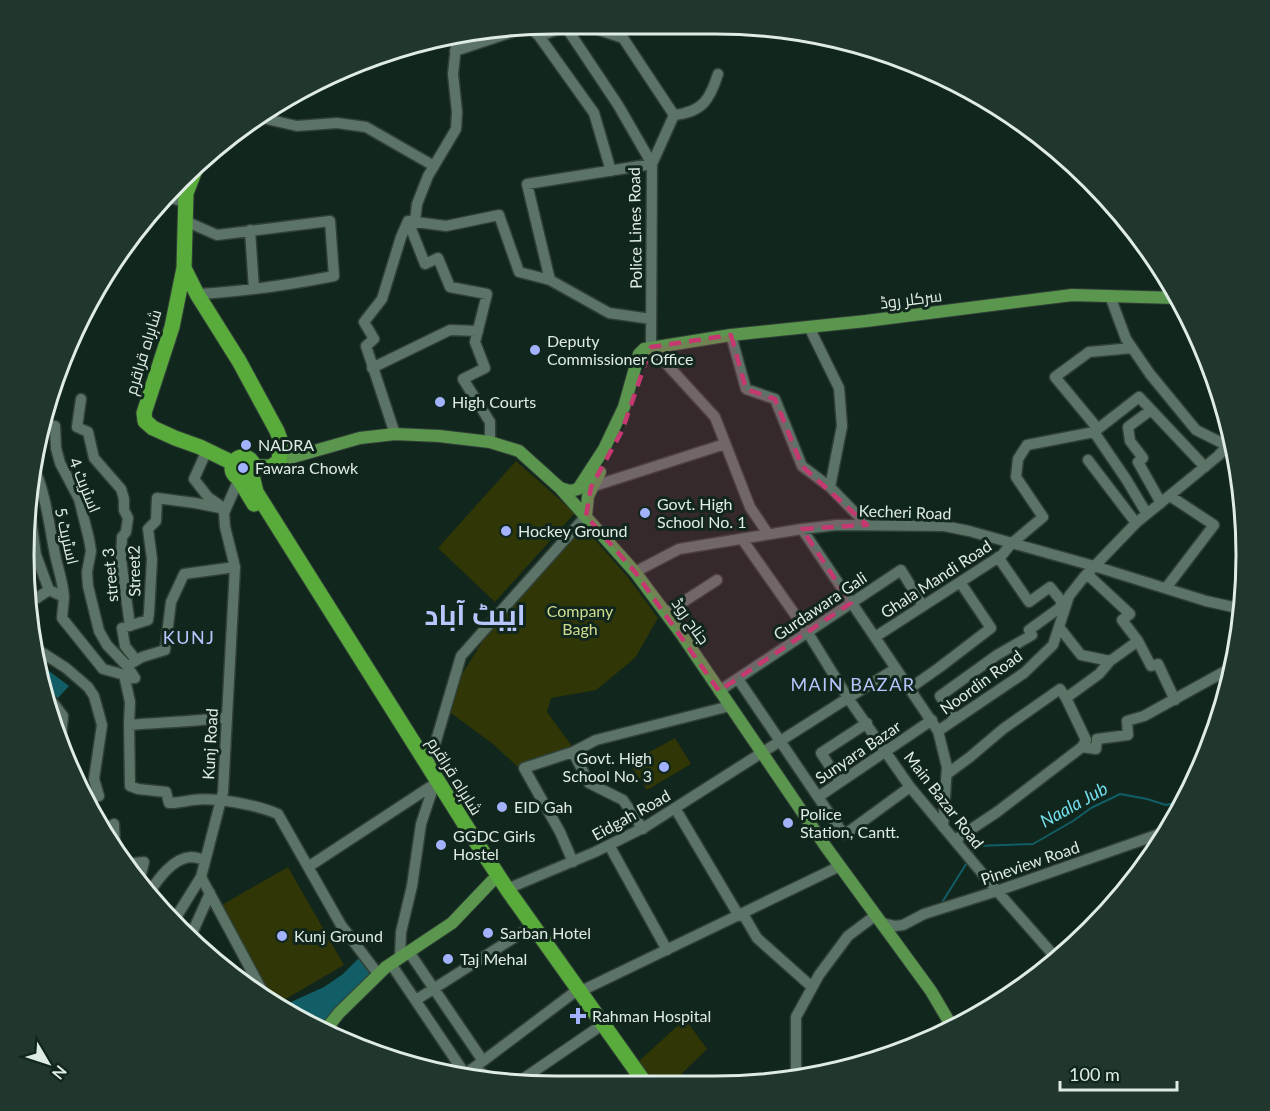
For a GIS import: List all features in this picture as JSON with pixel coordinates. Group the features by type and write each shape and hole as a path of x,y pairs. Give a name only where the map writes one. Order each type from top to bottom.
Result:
{"highway":[{"name":"شاہراہ قراقرم","path":"189,185 185,202 184,268 172,327 144,413 145,421 153,428 233,463 232,471 249,474 431,789 526,930 639,1076"},
{"name":"شاہراہ قراقرم","path":"184,268 277,431 281,442 279,461"},
{"path":"176,308 201,300"},
{"path":"249,474 271,467 279,461"},
{"name":"شاہراہ قراقرم","path":"249,474 256,492 428,768 576,993 596,1029 629,1076"}],"main road":[{"name":"سرکلر روڈ","path":"651,347 731,335 1061,297 1167,298"},
{"path":"564,492 576,496 587,484 622,431 651,347"},
{"name":"جناح روڈ","path":"279,461 360,438 395,435 439,436 490,442 519,451 564,492 586,516 635,572 666,613 840,866 930,991 949,1021"},
{"path":"586,516 587,484"},
{"path":"330,1025 378,974 452,923 492,881"}],"street":[{"name":"Police Lines Road","path":"573,34 618,105 652,165 651,347"},
{"path":"611,34 623,38 674,115"},
{"path":"542,35 539,36 594,113 611,171"},
{"path":"455,51 492,39"},
{"path":"395,435 366,346 374,339 364,322 382,299 400,237 411,221 434,166 456,129 457,111 453,74 456,45"},
{"path":"674,115 698,108 712,91 718,74"},
{"path":"550,280 527,184 652,165 674,115"},
{"path":"270,120 297,126 337,123 366,127 434,166"},
{"path":"176,199 185,202"},
{"path":"411,221 446,226 499,215 519,272 550,280 609,313 651,319"},
{"path":"185,221 217,235 330,221 334,276 201,300"},
{"path":"411,221 425,264 438,258 450,288 487,294 474,342 485,368 463,379 489,422 490,442"},
{"path":"250,230 254,289"},
{"path":"1110,296 1126,339 1150,374 1196,430 1222,441"},
{"path":"809,327 839,388 842,426 830,487"},
{"path":"372,368 450,330 478,331"},
{"path":"731,335 746,389 775,399 802,466 830,487 867,525"},
{"path":"651,347 715,417 750,507 768,534"},
{"path":"1132,348 1089,352 1055,377 1096,431 1147,514"},
{"path":"1096,431 1139,397 1205,467"},
{"name":"street 3","path":"81,399 77,427 88,432 94,458 121,489 124,499 128,518 126,532 122,537 121,560 130,626"},
{"path":"1151,410 1128,427 1130,441 1143,458 1138,462 1166,499 1214,525 1166,588"},
{"name":"اسٹریٹ 4","path":"51,426 55,426 56,448 60,463 79,499 91,551 87,572 88,586 99,630 107,645 132,663"},
{"name":"Ghala Mandi Road","path":"875,637 998,557 1043,517 1016,477 1018,459 1027,445 1096,431"},
{"path":"587,484 725,444"},
{"name":"Noordin Road","path":"938,731 1024,673 1053,645 1066,600 1090,570 1136,523 1224,449"},
{"path":"207,450 194,479 208,497 225,509 249,474"},
{"path":"1088,460 1136,523"},
{"name":"اسٹریٹ 5","path":"39,488 63,583 62,618 103,669 135,678"},
{"name":"Street2","path":"130,626 148,620 152,560 148,529 156,521 157,498 225,509"},
{"name":"Kunj Road","path":"178,914 201,877 223,792 235,567 225,527 225,509"},
{"path":"428,768 462,656 586,516"},
{"name":"Kecheri Road","path":"635,572 679,549 768,534 837,525 944,526 969,531 1090,570 1233,603"},
{"path":"802,529 938,731 947,774 944,827"},
{"name":"Main Bazar Road","path":"742,539 808,633 848,698 910,787 1051,953"},
{"path":"35,545 49,590 64,597"},
{"path":"956,719 940,696 997,655 1032,635 1029,630 1066,600 1050,587 1029,602 998,557"},
{"path":"132,663 165,650 171,602 184,574 235,567"},
{"name":"Gurdawara Gali","path":"719,691 901,570 923,606"},
{"path":"1090,570 1130,614 1122,620 1138,641 1152,666 1158,664 1175,700"},
{"path":"666,613 717,580"},
{"path":"909,689 991,628 960,582"},
{"path":"37,598 49,590"},
{"path":"130,626 122,628 135,678 125,679 130,702 130,786 166,792 169,803 194,800 220,801 269,810 278,814 341,925 378,974"},
{"path":"1059,627 1081,654 1110,661"},
{"path":"1066,698 1100,674 1110,661 1138,641"},
{"path":"44,654 66,668 88,687 94,696 102,725 94,778 99,796 94,797"},
{"path":"762,754 895,669"},
{"path":"1082,747 1096,749 1097,739 1128,735 1127,721 1144,716 1222,673"},
{"path":"738,679 818,797"},
{"path":"947,774 1003,729 1060,689 1086,740 1082,747 997,812 955,840"},
{"path":"573,862 560,832 524,768 573,752 596,740 730,706"},
{"path":"58,710 63,716 62,724"},
{"path":"129,725 175,721 193,722 227,717"},
{"name":"Sunyara Bazar","path":"910,787 844,836 818,797 932,720"},
{"path":"840,782 821,753 867,723"},
{"path":"573,752 589,783 623,800 643,829"},
{"name":"Eidgah Road","path":"507,889 573,862 643,829 762,754"},
{"path":"308,867 431,789"},
{"path":"431,789 421,824 412,886 401,932 400,958 416,1000 458,1067"},
{"path":"675,808 757,938 812,987"},
{"name":"Pineview Road","path":"903,925 924,914 1154,836"},
{"path":"609,845 667,950"},
{"path":"153,886 172,866 189,857 206,860"},
{"path":"135,863 144,862 141,872"},
{"path":"471,1069 576,993 840,866"},
{"path":"201,877 258,983"},
{"path":"194,930 210,893"},
{"path":"797,1069 796,1017 819,975 848,936 879,919 895,926 903,925"},
{"path":"896,943 899,930 903,925"},
{"path":"416,1000 526,930"},
{"path":"400,958 433,989 483,1061"},
{"path":"530,1074 596,1029"}],"highlighted area":[{"path":"731,335 746,389 775,399 802,466 867,525 802,529 851,603 719,691 635,572 586,516 591,487 622,431 651,347"}],"green space":[{"name":"Hockey Ground","path":"516,461 575,513 495,602 438,548"},
{"name":"Company Bagh","path":"581,524 627,576 658,618 635,658 596,690 551,698 547,712 574,749 520,769 493,744 451,713 459,679 499,615"},
{"path":"675,738 691,764 647,790 629,763"},
{"name":"Kunj Ground","path":"288,867 344,965 284,1000 270,991 220,906"},
{"path":"685,1019 707,1049 679,1076 648,1076 638,1062"}],"water":[{"path":"48,670 69,686 58,698 53,694"},
{"path":"361,956 375,973 329,1025 289,1003 324,987 343,974"}],"waterway":[{"name":"Naala Jub","path":"972,853 976,846 1033,844 1091,808 1120,794 1166,805 1173,804"},
{"name":"Naala Jub","path":"941,904 968,861"}],"place":[{"name":"Deputy Commissioner Office","path":"535,350"},
{"name":"High Courts","path":"440,402"},
{"name":"NADRA","path":"246,445"},
{"name":"Fawara Chowk","path":"243,468"},
{"name":"Govt. High School No. 1","path":"645,513"},
{"name":"Hockey Ground","path":"506,531"},
{"name":"Govt. High School No. 3","path":"664,767"},
{"name":"EID Gah","path":"502,807"},
{"name":"Police Station, Cantt.","path":"788,823"},
{"name":"GGDC Girls Hostel","path":"441,845"},
{"name":"Sarban Hotel","path":"488,933"},
{"name":"Kunj Ground","path":"282,936"},
{"name":"Taj Mehal","path":"448,959"},
{"name":"Rahman Hospital","path":"578,1016"}],"district":[{"name":"ایبٹ آباد","path":"475,615"},
{"name":"KUNJ","path":"189,638"},
{"name":"MAIN BAZAR","path":"853,685"}]}
